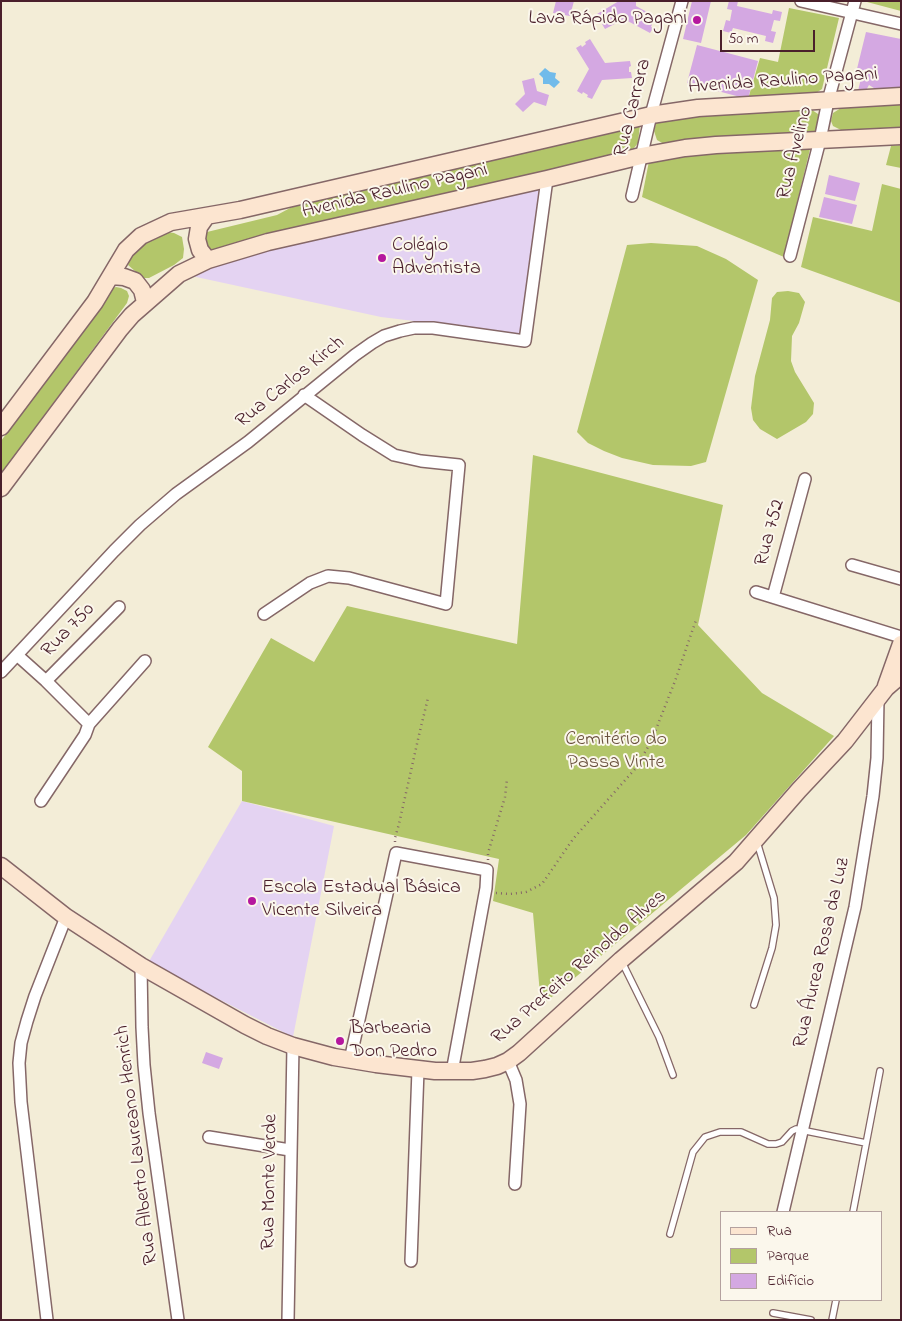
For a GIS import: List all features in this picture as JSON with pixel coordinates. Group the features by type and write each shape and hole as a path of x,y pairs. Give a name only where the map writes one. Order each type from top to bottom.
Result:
{"main road":[{"name":"Avenida Raulino Pagani","path":"1,427 95,302 126,250 141,236 171,222 240,210 651,115 698,108 901,96"},
{"name":"Avenida Raulino Pagani","path":"1,488 120,329 145,302 179,274 208,260 268,242 641,156 685,148 901,136"},
{"path":"206,217 199,227 197,239 200,250 208,260"},
{"path":"111,276 124,277 134,281 142,290 145,302"},
{"path":"882,693 901,644"},
{"name":"Rua Prefeito Reinoldo Alves","path":"1,866 66,916 141,966 267,1036 293,1046 350,1060 418,1070 452,1072 485,1069 508,1061 535,1040 621,960 736,862 845,741 882,693 901,674"}],"street":[{"name":"Rua Carrara","path":"632,196 651,115 682,1"},
{"path":"800,1 901,24"},
{"name":"Rua Avelino","path":"790,256 855,1"},
{"name":"Rua Carlos Kirch","path":"1,672 140,525 176,494 248,442 355,354 384,336 400,330 414,328 433,328 525,340 547,179"},
{"path":"264,614 310,583 328,576 349,578 446,604 458,465 420,461 394,455 362,436 304,395"},
{"name":"Rua 752","path":"773,597 805,479"},
{"path":"852,565 901,579"},
{"path":"756,592 901,637"},
{"name":"Rua 750","path":"46,681 118,606"},
{"path":"17,655 89,724"},
{"path":"41,801 86,734 89,724 145,661"},
{"name":"Rua Áurea Rosa da Luz","path":"783,1211 857,898 873,796 882,693"},
{"path":"350,1060 396,853 487,870 486,888 452,1072"},
{"path":"47,1320 21,1102 20,1063 27,1021 66,916"},
{"name":"Rua Alberto Laureano Henrich","path":"141,966 145,1075 178,1320"},
{"name":"Rua Monte Verde","path":"288,1320 293,1046"},
{"path":"508,1061 516,1080 520,1104 515,1184"},
{"path":"411,1260 418,1070"},
{"path":"209,1137 290,1150"}],"lane":[{"path":"754,1005 772,948 776,924 774,898 756,840"},
{"path":"621,960 659,1037 672,1075"},
{"path":"853,1211 880,1070"},
{"path":"670,1234 693,1152 704,1137 720,1132 741,1132 768,1144 776,1144 782,1142 792,1131 802,1130 866,1144"},
{"path":"832,1320 836,1301"},
{"path":"773,1313 811,1320"}],"path":[{"path":"486,888 496,893 510,894 526,892 542,884 573,839 635,769 651,742 676,681 696,620"},
{"path":"396,853 394,838 400,824 428,698"},
{"path":"487,870 488,853 505,797 507,779"}],"shaded area":[{"name":"Colégio Adventista","path":"540,186 521,334 381,317 187,275 270,248"},
{"name":"Escola Estadual Básica Vicente Silveira","path":"242,801 334,826 293,1037 148,963"}],"green space":[{"path":"901,1 901,11 867,2"},
{"path":"789,8 839,18 822,89 816,93 748,99 760,58 778,62"},
{"path":"901,104 901,128 841,130 833,126 831,121 833,113 841,108"},
{"path":"812,110 818,114 816,131 811,133 664,144 657,140 654,131 656,123 667,118"},
{"path":"640,124 638,143 629,150 502,184 213,250 206,247 204,237 207,232 277,215 292,207"},
{"path":"811,145 784,257 642,197 650,156"},
{"path":"901,145 901,168 886,165 891,146"},
{"path":"882,184 901,189 901,303 801,267 813,217 872,231"},
{"path":"165,232 174,233 182,237 183,258 149,278 143,278 128,265 129,262 142,245"},
{"path":"651,243 697,246 726,259 758,280 706,462 691,466 653,465 622,458 588,443 577,432 627,245"},
{"path":"116,287 127,291 129,296 127,303 1,474 1,441 92,319 110,289"},
{"path":"777,292 799,293 805,302 799,323 792,336 791,361 795,372 814,403 813,414 806,422 777,439 760,429 753,420 751,408 755,376 770,320 772,298"},
{"name":"Cemitério do Passa Vinte","path":"533,455 723,505 698,625 762,693 834,736 746,835 541,1006 533,913 493,901 499,859 242,801 242,771 208,747 271,638 314,662 347,606 517,644"}],"water":[{"path":"545,68 550,72 556,73 555,78 560,82 554,88 549,84 543,84 543,78 539,74"}],"building":[{"path":"556,1 574,1 570,16 560,12 559,14 553,13"},
{"path":"619,1 636,1 636,6 658,18 655,23 653,22 651,27 653,28 650,33 624,19 605,29 602,24 604,23 597,14"},
{"name":"Lava Rápido Pagani","path":"692,1 711,1 701,43 683,39"},
{"path":"729,1 738,1 737,6 772,14 773,10 782,12 780,21 774,20 771,31 776,32 773,43 765,41 766,36 733,28 731,33 723,31 726,20 730,21 732,10 727,9"},
{"path":"866,32 901,39 901,88 898,87 898,93 882,93 869,85 865,92 858,91 861,78 855,77"},
{"path":"590,39 605,63 630,61 629,72 631,72 632,78 602,80 592,99 583,92 582,94 577,91 589,69 576,48 581,45 582,47"},
{"path":"697,45 758,61 748,99 687,83"},
{"path":"534,78 537,91 549,95 546,106 534,102 523,112 515,104 525,94 522,81"},
{"path":"829,175 860,183 855,201 825,194"},
{"path":"824,197 857,205 852,224 819,217"},
{"path":"206,1052 223,1058 219,1069 202,1063"}],"place":[{"name":"Lava Rápido Pagani","path":"697,20"},
{"name":"Colégio Adventista","path":"382,258"},
{"name":"Escola Estadual Básica Vicente Silveira","path":"252,901"},
{"name":"Barbearia Don Pedro","path":"340,1041"}]}
